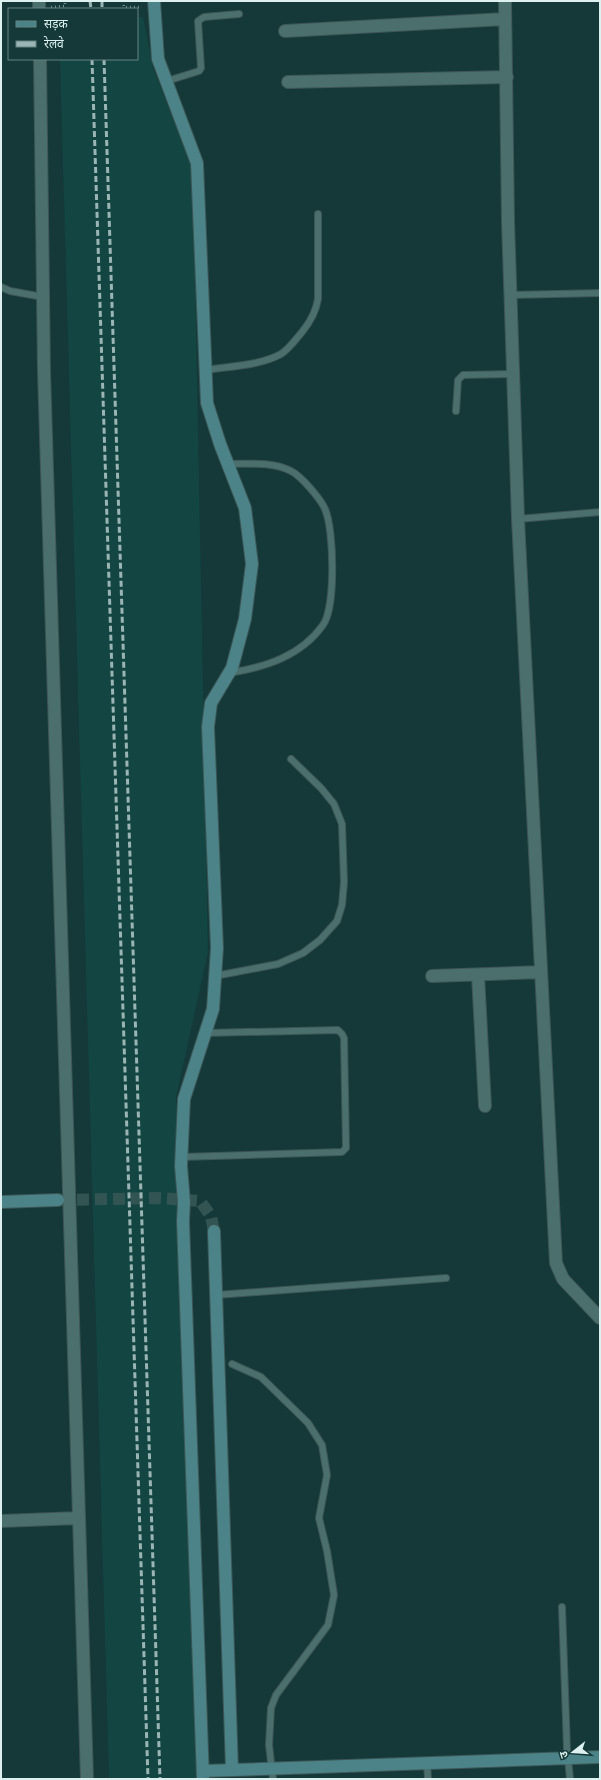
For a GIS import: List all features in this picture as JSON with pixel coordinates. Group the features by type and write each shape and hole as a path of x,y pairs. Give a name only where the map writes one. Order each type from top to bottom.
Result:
{"street":[{"path":"506,1 505,19 511,295 518,519 556,1263 563,1279 600,1318"},
{"path":"150,4 158,59 197,163 207,403 245,508 252,564 245,619 232,668 211,703 208,727 217,948 213,1009 184,1099 182,1157 203,1775 232,1770 273,1774 427,1763 600,1757"},
{"path":"285,31 505,19"},
{"path":"40,60 44,297 87,1779"},
{"path":"288,82 507,77"},
{"path":"432,976 541,972"},
{"path":"478,974 485,1106"},
{"path":"1,1202 58,1200"},
{"path":"214,1231 232,1770"},
{"path":"1,1521 79,1518"}],"lane":[{"path":"167,81 199,71 201,68 198,21 200,19 204,17 239,14"},
{"path":"205,370 265,361 277,356 295,341 308,324 317,310 318,214"},
{"path":"1,287 10,291 44,297"},
{"path":"511,295 600,293"},
{"path":"456,411 458,380 460,377 513,374"},
{"path":"228,464 262,464 279,466 291,471 305,483 324,507 332,534 331,605 324,623 308,642 288,656 270,664 229,673"},
{"path":"518,519 600,512"},
{"path":"215,976 278,964 303,953 320,940 337,921 342,905 344,882 342,824 334,804 321,788 291,759"},
{"path":"182,1157 342,1152 346,1148 344,1038 338,1030 205,1033"},
{"path":"216,1295 446,1278"},
{"path":"232,1364 261,1377 308,1423 322,1445 327,1475 319,1518 327,1551 334,1595 328,1625 276,1695 271,1708 269,1745 273,1774"},
{"path":"562,1607 570,1779"},
{"path":"427,1763 428,1779"}],"path":[{"path":"49,1 49,7 65,6 65,1"},
{"path":"123,1 124,7 150,4"}],"shaded area":[{"path":"138,17 143,17 153,68 193,169 208,952 176,1097 198,1779 109,1779 60,60 138,60"}],"tunnel":[{"path":"59,1200 159,1198 200,1201 211,1216 214,1231"}],"railway":[{"path":"90,1 91,8"},
{"path":"102,1 102,8"},
{"path":"92,60 148,1779"},
{"path":"104,60 160,1779"}]}
